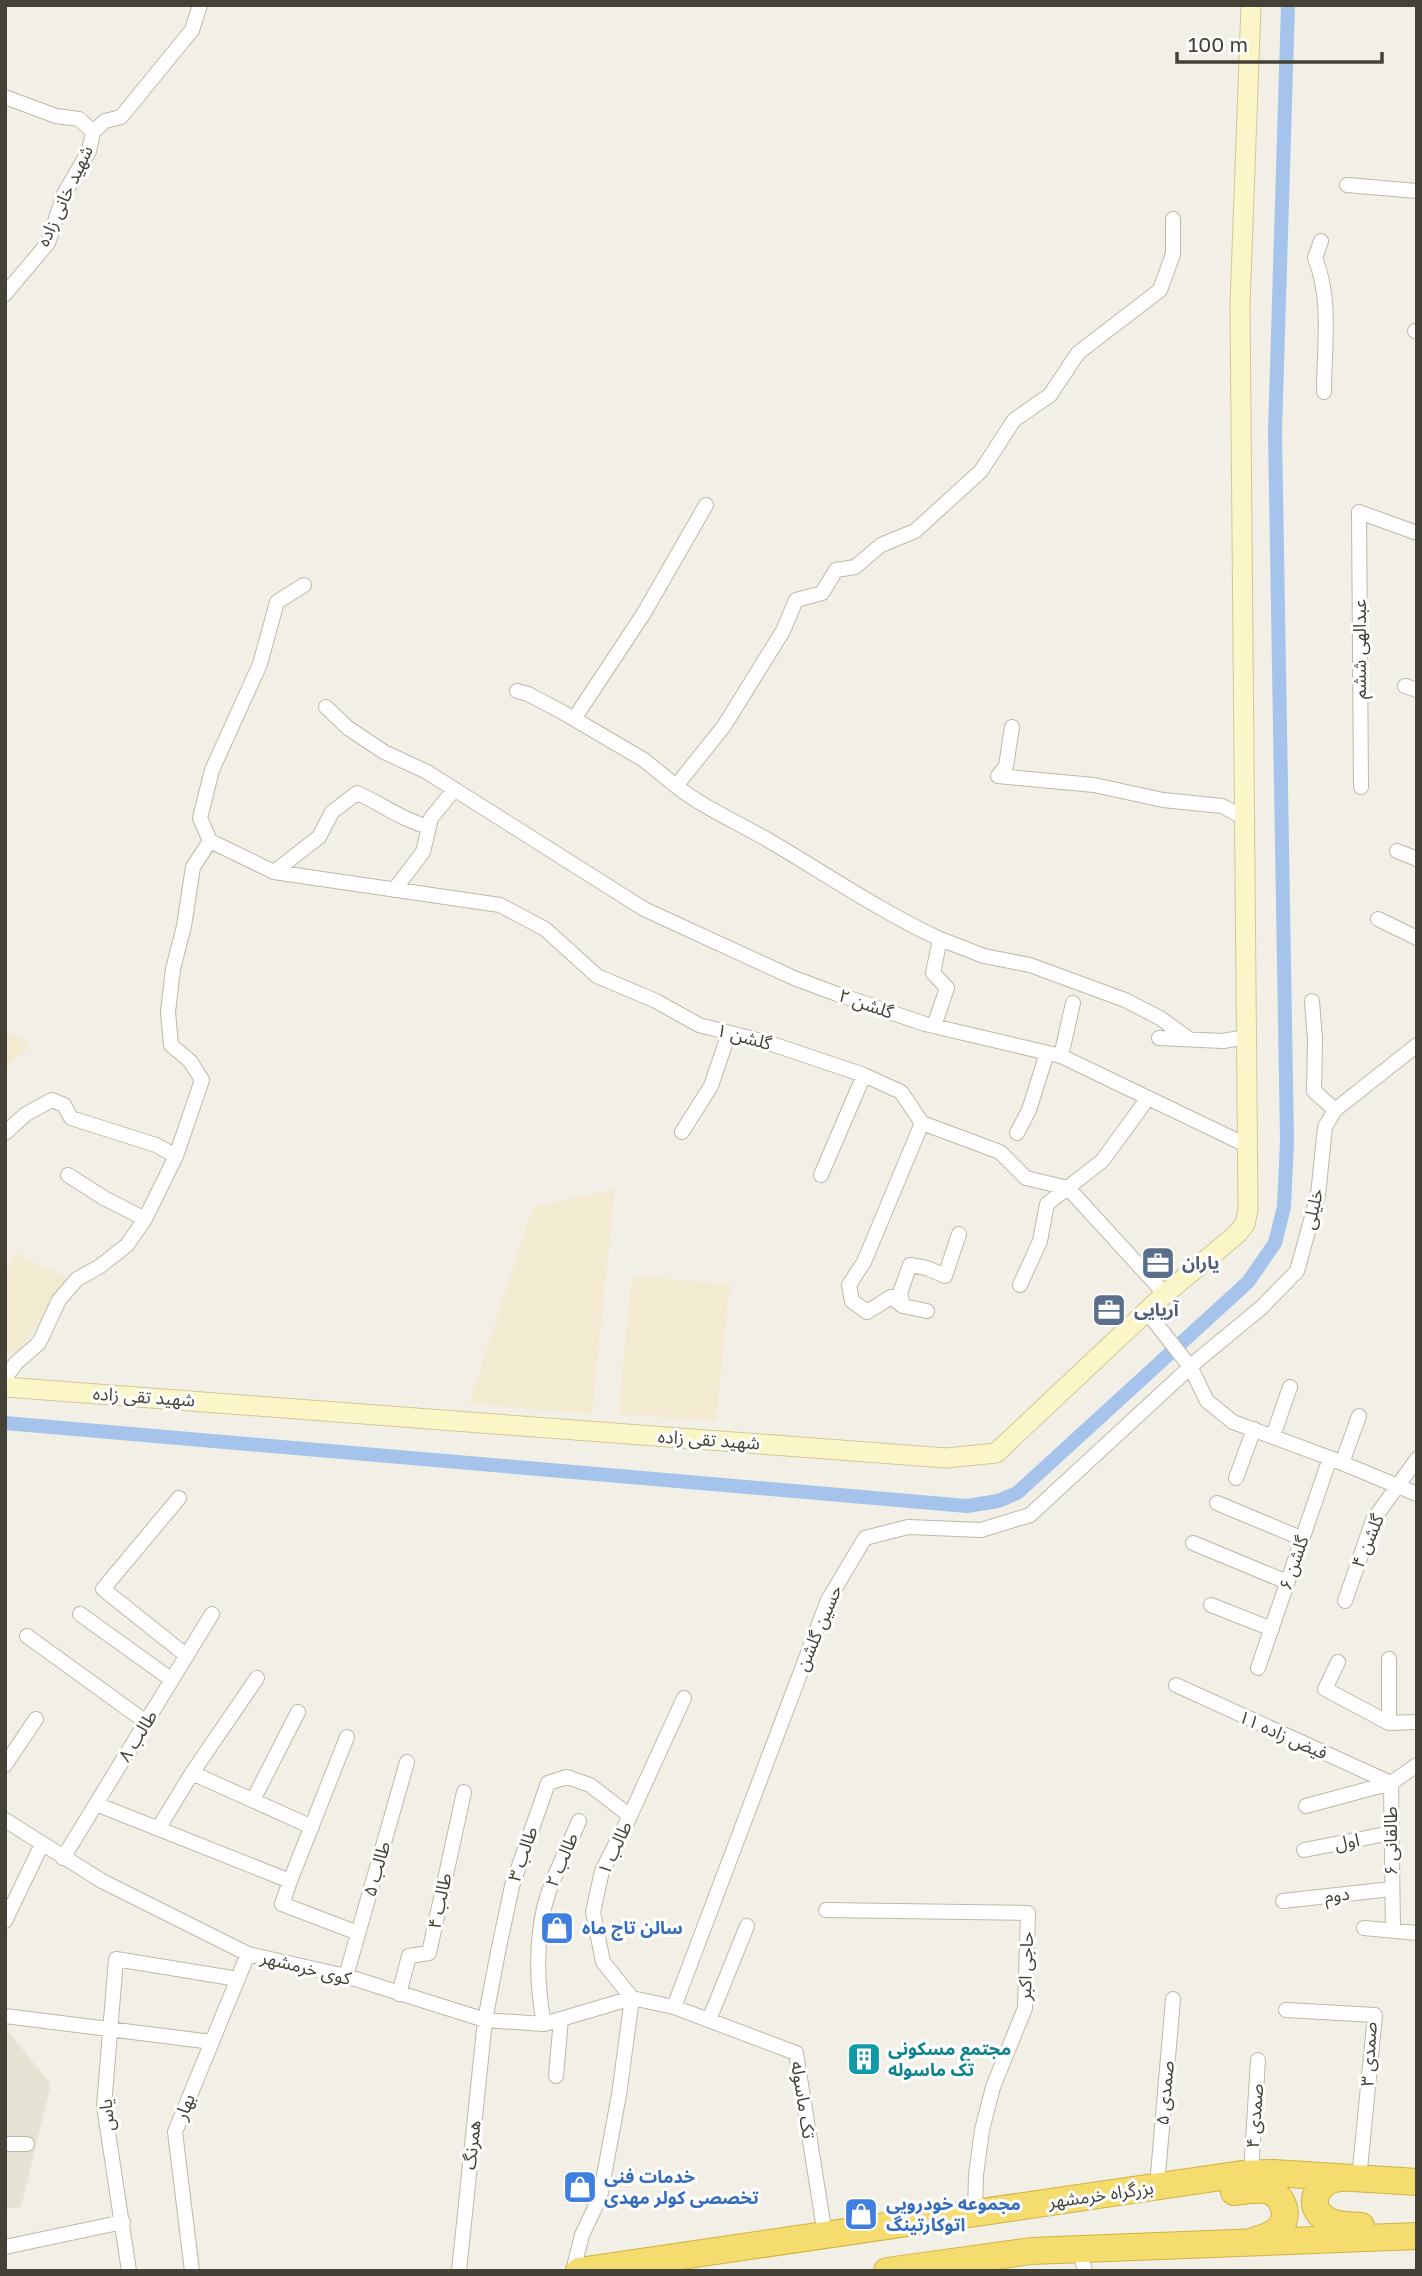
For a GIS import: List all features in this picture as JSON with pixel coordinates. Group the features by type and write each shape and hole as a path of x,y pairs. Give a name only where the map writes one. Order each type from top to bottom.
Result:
{"highway":[{"name":"بزرگراه خرمشهر","path":"579,2271 1251,2173 1417,2182"},
{"path":"1351,2178 1327,2180 1317,2192 1317,2208 1326,2220 1417,2234"},
{"path":"1053,2202 1261,2190 1272,2193 1284,2208 1282,2224 1270,2235 1248,2242"},
{"path":"887,2271 1013,2252 1082,2260 1248,2242 1417,2234"}],"main road":[{"name":"شهید تقی زاده","path":"5,1387 946,1458 996,1453 1165,1294 1237,1234 1245,1224 1248,1210 1240,305 1251,5"}],"street":[{"name":"شهید خانی زاده","path":"5,294 48,243 64,194 89,151 93,132 105,121 121,117 128,109 192,30 200,5"},
{"path":"5,97 56,116 79,119 93,132"},
{"path":"1347,186 1417,191"},
{"path":"676,786 724,726 783,631 796,600 821,593 836,570 855,567 881,545 915,531 981,471 1014,420 1050,395 1078,353 1160,290 1173,254 1174,219"},
{"path":"1321,241 1315,258 1325,297 1324,391"},
{"path":"574,719 644,613 706,505"},
{"name":"عبدالهی ششم","path":"1361,787 1359,512 1417,533"},
{"path":"5,1378 16,1363 38,1343 59,1300 77,1279 99,1267 127,1245 145,1219 176,1156 202,1080 190,1061 171,1045 168,1012 173,969 186,916 193,867 210,841 200,818 212,771 260,664 278,601 304,585"},
{"path":"517,691 528,694 644,760 690,797 767,839 897,919 984,956 1030,964 1125,1000 1160,1018 1189,1039"},
{"name":"گلشن ۲","path":"326,707 348,728 384,752 427,772 644,909 837,995 934,1026 1054,1055 1246,1144"},
{"path":"1012,727 1006,766 998,776 1094,785 1163,800 1222,806 1243,817"},
{"path":"394,890 423,852 430,818 454,790"},
{"path":"274,872 319,837 332,812 357,793 376,801 408,821 429,827"},
{"name":"گلشن ۱","path":"210,841 274,872 500,905 545,929 597,976 656,1001 699,1025 864,1075 901,1092 922,1123"},
{"path":"1397,850 1417,859"},
{"path":"1378,919 1417,938"},
{"path":"934,1026 947,988 933,973 940,939"},
{"path":"1312,1002 1315,1039 1314,1091 1335,1110 1417,1045"},
{"path":"1017,1133 1054,1055 1073,1003"},
{"path":"682,1132 711,1086 729,1033"},
{"path":"1159,1038 1223,1041 1246,1037"},
{"path":"821,1175 864,1075"},
{"path":"1020,1285 1040,1241 1047,1204 1102,1161 1148,1098"},
{"path":"5,1133 26,1114 52,1100 64,1105 71,1118 156,1145 176,1156"},
{"name":"خلیلی","path":"1191,1368 1262,1307 1297,1270 1318,1195 1325,1128 1335,1110"},
{"path":"927,1311 903,1306 891,1297 867,1312 852,1301 849,1285 864,1262 922,1123 1000,1152 1026,1178 1068,1188 1165,1294"},
{"path":"68,1175 104,1198 145,1219"},
{"path":"903,1306 900,1293 911,1265 928,1268 945,1276 959,1234"},
{"path":"1147,1312 1191,1368 1207,1401 1233,1422 1417,1494"},
{"name":"حسین گلشن","path":"674,2007 828,1600 865,1538 908,1527 981,1530 1030,1516 1191,1368"},
{"path":"1273,1436 1290,1387"},
{"name":"گلشن ۶","path":"1258,1668 1303,1539 1336,1461 1359,1416"},
{"path":"1236,1479 1254,1429"},
{"name":"گلشن ۴","path":"1345,1601 1373,1520 1417,1460"},
{"path":"179,1497 103,1589 187,1656"},
{"path":"1217,1503 1303,1539"},
{"path":"1194,1542 1287,1582"},
{"path":"1211,1605 1272,1629"},
{"path":"80,1614 172,1680"},
{"name":"طالب ۸","path":"63,1858 212,1614"},
{"path":"27,1636 146,1722"},
{"path":"1389,1659 1389,1723"},
{"path":"1338,1662 1325,1689 1389,1723 1417,1722"},
{"path":"158,1829 192,1773 257,1678"},
{"name":"فیض زاده ۱۱","path":"1176,1685 1391,1783"},
{"name":"طالب ۱","path":"632,1998 603,1962 593,1912 602,1871 684,1698"},
{"path":"253,1800 298,1712"},
{"path":"5,1765 36,1719"},
{"path":"348,1737 282,1904 359,1933"},
{"name":"طالب ۵","path":"345,1976 407,1762"},
{"name":"طالقانی ۶","path":"1393,1931 1391,1783 1417,1765"},
{"path":"192,1773 312,1826"},
{"name":"طالب ۳","path":"485,2020 512,1886 548,1783 567,1777 590,1785 630,1816"},
{"path":"1307,1807 1391,1783"},
{"name":"طالب ۴","path":"399,1994 409,1956 429,1953 464,1792"},
{"path":"96,1804 290,1881"},
{"name":"کوی خرمشهر","path":"5,1820 103,1881 248,1954 345,1976 485,2020 544,2024 632,1998 674,2007"},
{"name":"طالب ۲","path":"544,2024 540,2003 539,1965 545,1908 579,1821"},
{"name":"اول","path":"1304,1850 1391,1833"},
{"path":"5,1921 42,1844"},
{"name":"دوم","path":"1283,1901 1391,1889"},
{"name":"حاجی اکبر","path":"826,1910 1028,1913 1025,2008 993,2087 985,2119 976,2175 975,2213"},
{"path":"709,2020 747,1926"},
{"path":"1364,1928 1417,1933"},
{"name":"بهار","path":"192,2271 176,2132 248,1954"},
{"name":"یاس","path":"129,2271 104,2106 116,1959 237,1979"},
{"path":"573,2271 582,2235 600,2197 619,2095 632,1998"},
{"name":"صمدی ۵","path":"1157,2186 1173,1999"},
{"name":"تک ماسوله","path":"674,2007 796,2053 825,2235"},
{"name":"صمدی ۳","path":"1286,2010 1375,2015 1351,2178"},
{"path":"5,2016 212,2042"},
{"path":"556,2076 561,2019"},
{"name":"همرنگ","path":"459,2271 485,2020"},
{"name":"صمدی ۴","path":"1251,2173 1258,2060"},
{"path":"5,2144 27,2144"},
{"path":"5,2247 123,2222"}],"shaded area":[{"path":"5,1031 23,1039 29,1048 5,1068"},
{"path":"615,1189 592,1414 469,1404 533,1207"},
{"path":"16,1253 70,1279 17,1353 5,1351 5,1273"},
{"path":"632,1276 730,1284 716,1421 618,1414"},
{"path":"5,2028 51,2084 21,2207 5,2209"}],"waterway":[{"path":"5,1423 967,1506 998,1501 1017,1493 1248,1282 1275,1243 1284,1207 1287,1140 1275,432 1288,5"}],"place":[{"name":"یاران","path":"1158,1263"},
{"name":"آریایی","path":"1109,1310"},
{"name":"سالن تاج ماه","path":"557,1928"},
{"name":"مجتمع مسکونی تک ماسوله","path":"864,2059"},
{"name":"خدمات فنی تخصصی کولر مهدی","path":"580,2187"},
{"name":"مجموعه خودرویی اتوکارتینگ","path":"861,2214"}]}
